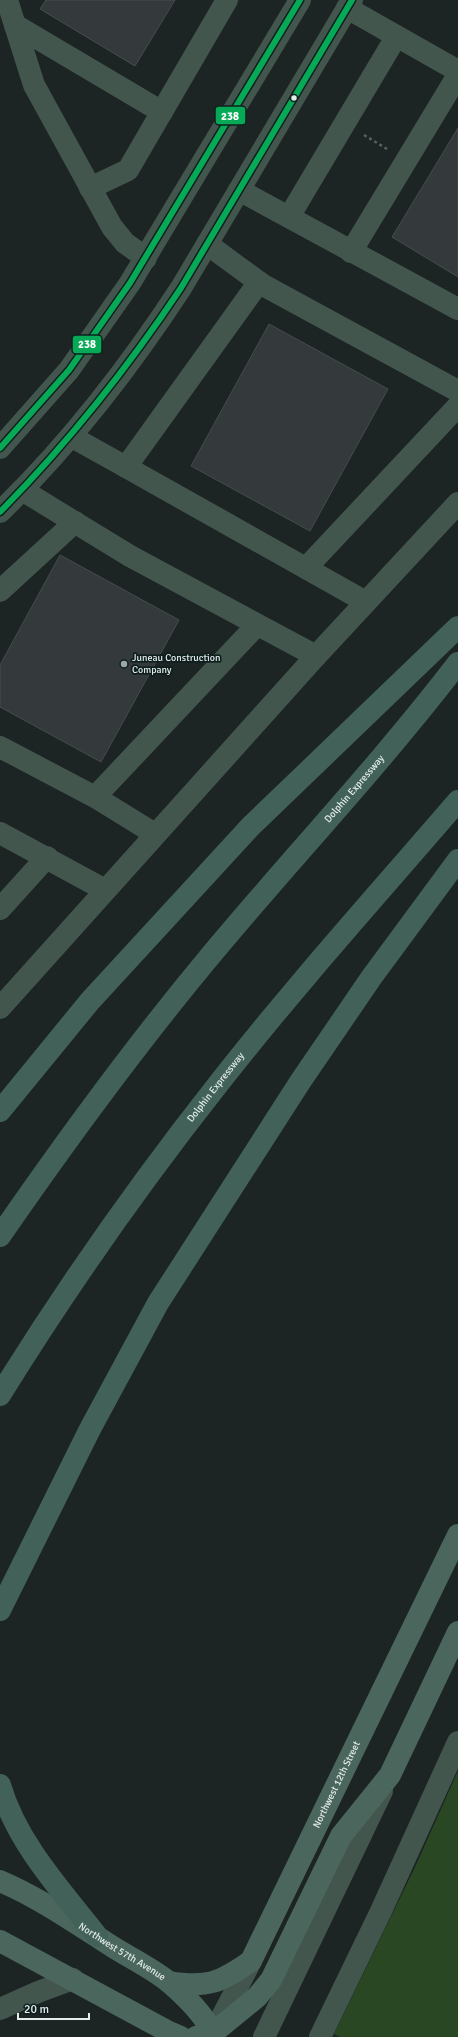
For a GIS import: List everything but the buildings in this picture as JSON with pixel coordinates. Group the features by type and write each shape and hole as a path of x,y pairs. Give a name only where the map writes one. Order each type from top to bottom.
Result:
{"highway":[{"path":"0,1111 90,1001 251,826 458,628"},
{"name":"Dolphin Expressway","path":"0,1236 48,1166 154,1025 290,862 431,699 458,662"},
{"name":"Dolphin Expressway","path":"0,1395 88,1260 156,1164 219,1083 291,995 458,801"},
{"path":"0,1610 90,1429 158,1303 300,1082 371,978 458,860"},
{"path":"0,1785 10,1814 27,1845 97,1936"}],"main road":[{"name":"Northwest 12th Street","path":"251,1961 458,1535"},
{"path":"209,2036 257,1997 271,1980 341,1836 390,1775 458,1632"},
{"name":"Northwest 57th Avenue","path":"0,1881 19,1890 97,1936 169,1982 186,1997 209,2036"},
{"path":"0,1941 167,2031 181,2037"},
{"path":"169,1982 202,1985 227,1978 251,1961"}],"street":[{"path":"7,0 34,85 112,227 125,243 146,258"},
{"path":"90,188 128,170 227,0"},
{"path":"0,448 69,370 106,319 146,258 300,0"},
{"path":"0,512 72,437 101,401 157,324 207,244 350,4 396,37 458,71"},
{"path":"15,25 162,112"},
{"path":"289,217 396,37"},
{"path":"351,252 458,75"},
{"path":"239,190 458,309"},
{"path":"207,244 259,282 458,391"},
{"path":"126,467 259,282"},
{"path":"306,568 458,406"},
{"path":"72,437 366,602"},
{"path":"22,490 130,556 316,656"},
{"path":"0,1008 316,656 458,503"},
{"path":"0,591 75,522"},
{"path":"95,798 258,625"},
{"path":"0,747 95,798 155,834"},
{"path":"0,833 47,857 105,890"},
{"path":"0,909 47,857"},
{"path":"320,2037 381,1911 458,1742"},
{"path":"264,2037 390,1775"},
{"name":"Northwest 12th Street","path":"209,2036 251,1961"},
{"path":"0,2009 38,1992 73,1979"}],"green space":[{"path":"458,1771 458,2037 340,2037 334,2034 416,1865"}],"transit line":[{"name":"238","path":"0,448 69,370 130,283 300,0"},
{"name":"238","path":"0,512 73,432 118,376 161,318 181,288 352,0"}],"place":[{"name":"Juneau Construction Company","path":"124,664"}]}
